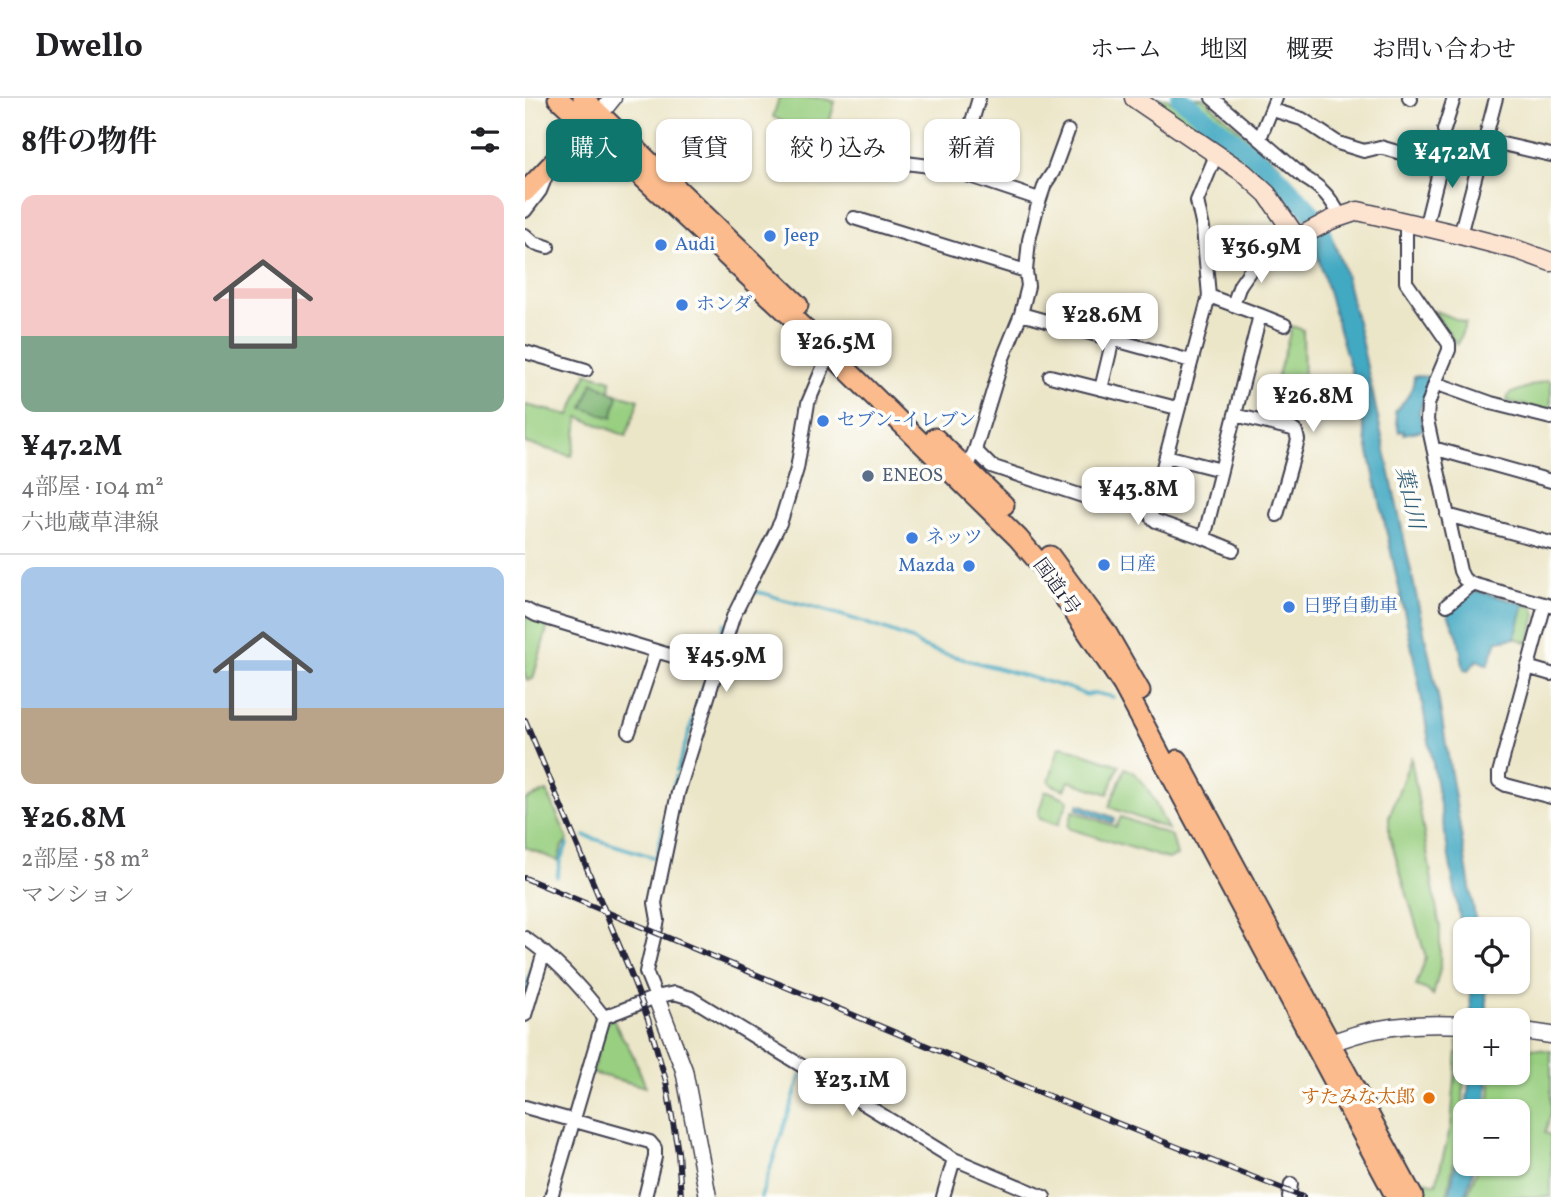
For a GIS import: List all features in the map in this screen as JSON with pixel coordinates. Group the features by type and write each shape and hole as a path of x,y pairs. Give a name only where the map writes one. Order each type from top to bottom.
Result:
{"main road":[{"name":"国道1号","path":"558,98 591,119"},
{"name":"国道1号","path":"583,98 593,119"},
{"path":"1134,98 1244,173 1267,194 1297,238 1335,218 1358,211 1518,250 1551,262"},
{"name":"国道1号","path":"642,166 829,343 964,476 1026,527 1074,586 1134,679 1323,1046 1396,1197"},
{"path":"525,192 546,171"},
{"name":"国道1号","path":"1323,1046 1413,1197"}],"street":[{"path":"596,119 613,98"},
{"path":"973,119 979,98"},
{"path":"1212,98 1305,178 1321,188 1329,197 1335,218"},
{"path":"1444,130 1454,98"},
{"path":"1460,235 1496,98"},
{"path":"1260,138 1275,104 1338,143 1364,151 1380,147 1436,163"},
{"path":"964,476 975,450 1003,358 1021,314 1028,286 1026,271 1029,240 1039,199 1053,172 1068,131"},
{"path":"1485,140 1551,155"},
{"path":"1425,228 1446,145"},
{"path":"1216,155 1197,201 1203,228 1209,296 1177,408 1152,518 1233,550"},
{"path":"525,179 546,169"},
{"path":"525,211 541,191 546,177"},
{"path":"987,182 1039,199"},
{"path":"854,219 1026,271"},
{"path":"1406,223 1406,282 1449,344 1449,351 1428,405 1427,420 1460,571 1464,579 1472,584 1548,605 1527,667 1499,781 1551,797"},
{"path":"525,235 534,243 548,247"},
{"path":"1233,305 1240,285 1263,252"},
{"path":"1209,296 1285,325"},
{"path":"1021,314 1191,361"},
{"path":"1205,538 1259,315"},
{"path":"1101,389 1113,339"},
{"path":"708,1197 684,1070 646,972 658,920 656,894 678,793 716,669 733,617 781,522 797,469 808,403 825,363 829,343"},
{"path":"525,352 586,370"},
{"path":"1050,376 1177,408"},
{"path":"1435,383 1490,402 1551,418"},
{"path":"1234,415 1296,432 1298,440 1277,515"},
{"path":"1433,448 1551,481"},
{"path":"975,450 991,467 1104,503"},
{"path":"1166,456 1221,470"},
{"path":"1447,515 1551,543"},
{"path":"1447,605 1472,584"},
{"path":"525,609 536,615 716,669"},
{"path":"629,732 656,651"},
{"path":"1527,667 1551,674"},
{"path":"525,938 544,952 579,986 604,1017"},
{"path":"525,1016 544,952"},
{"path":"604,1017 674,993 691,998 954,1159 1044,1197"},
{"path":"551,1197 604,1017"},
{"path":"1323,1046 1365,1030 1420,1024 1453,1025"},
{"path":"1530,1032 1551,1035"},
{"path":"525,1107 650,1142 655,1147 655,1157 645,1197"},
{"path":"943,1197 954,1159"}],"green space":[{"path":"779,98 822,98 835,102 830,119 773,117"},
{"path":"1147,98 1167,98 1267,174 1273,183 1275,196"},
{"path":"1189,98 1203,98 1280,165 1278,169"},
{"path":"1435,313 1466,323 1457,345"},
{"path":"1292,326 1303,330 1304,390 1276,382"},
{"path":"587,373 611,380 610,392 639,400 626,436 579,417 572,456 525,443 525,405 570,415"},
{"path":"1547,380 1551,382 1551,403 1548,411 1507,401 1509,394"},
{"path":"593,382 618,396 612,418 583,408"},
{"path":"1524,604 1533,607 1536,614 1529,643 1515,638"},
{"path":"525,616 548,625 533,679 527,680 525,675"},
{"path":"1062,746 1119,765 1108,794 1069,781 1065,790 1052,785 1049,781 1059,748"},
{"path":"1411,758 1440,928 1440,969 1433,996 1427,990 1416,986 1426,958 1389,834 1389,817"},
{"path":"1125,768 1139,778 1151,794 1168,829 1109,807"},
{"path":"547,791 568,840 562,846 558,861 525,847 525,800"},
{"path":"1045,792 1067,799 1068,802 1058,825 1040,819 1038,814"},
{"path":"1073,811 1116,827 1121,817 1172,836 1177,856 1168,859 1070,829 1068,826"},
{"path":"613,1018 633,1054 646,1087 592,1073 606,1023"},
{"path":"1530,1048 1551,1051 1551,1113 1545,1133 1551,1135 1551,1197 1467,1197 1475,1176 1530,1176 1530,1099 1490,1099 1491,1085 1530,1085"},
{"path":"1454,1085 1464,1085 1463,1099 1453,1099"},
{"path":"1453,1102 1453,1164 1449,1187 1446,1197 1426,1197 1415,1180 1436,1184 1451,1126"}],"water":[{"path":"1329,230 1343,266 1359,330 1438,696 1475,917 1459,917 1407,624 1351,371 1314,243"},
{"path":"1414,376 1432,377 1419,412 1424,430 1404,434 1404,431 1399,432 1395,412 1410,391"},
{"path":"1477,591 1524,604 1515,638 1497,641 1488,665 1477,660 1468,671 1464,670 1458,637 1447,612"},
{"path":"1079,804 1115,818 1113,823 1077,809"},
{"path":"1470,994 1486,994 1487,1008 1471,1008"},
{"path":"1469,1085 1487,1085 1487,1099 1467,1099"},
{"path":"1453,1176 1471,1176 1465,1197 1449,1197"}],"waterway":[{"name":"葉山川","path":"1180,98 1273,171 1317,219 1324,240"},
{"path":"754,592 864,622 935,651 1086,695 1095,693 1113,697"},
{"path":"715,651 725,623"},
{"path":"677,771 704,684"},
{"path":"585,836 656,858 676,776"},
{"path":"557,877 567,844"},
{"path":"525,991 536,956"},
{"path":"761,1197 801,1075"}],"railway":[{"path":"525,720 648,1019 666,1081 678,1152 681,1197"},
{"path":"525,878 1016,1083 1303,1197"}],"place":[{"name":"Jeep","path":"770,236"},
{"name":"Audi","path":"661,245"},
{"name":"ホンダ","path":"682,305"},
{"name":"セブン-イレブン","path":"823,421"},
{"name":"ENEOS","path":"868,476"},
{"name":"ネッツ","path":"912,538"},
{"name":"日産","path":"1104,565"},
{"name":"Mazda","path":"969,566"},
{"name":"日野自動車","path":"1289,607"},
{"name":"すたみな太郎","path":"1429,1098"}]}
